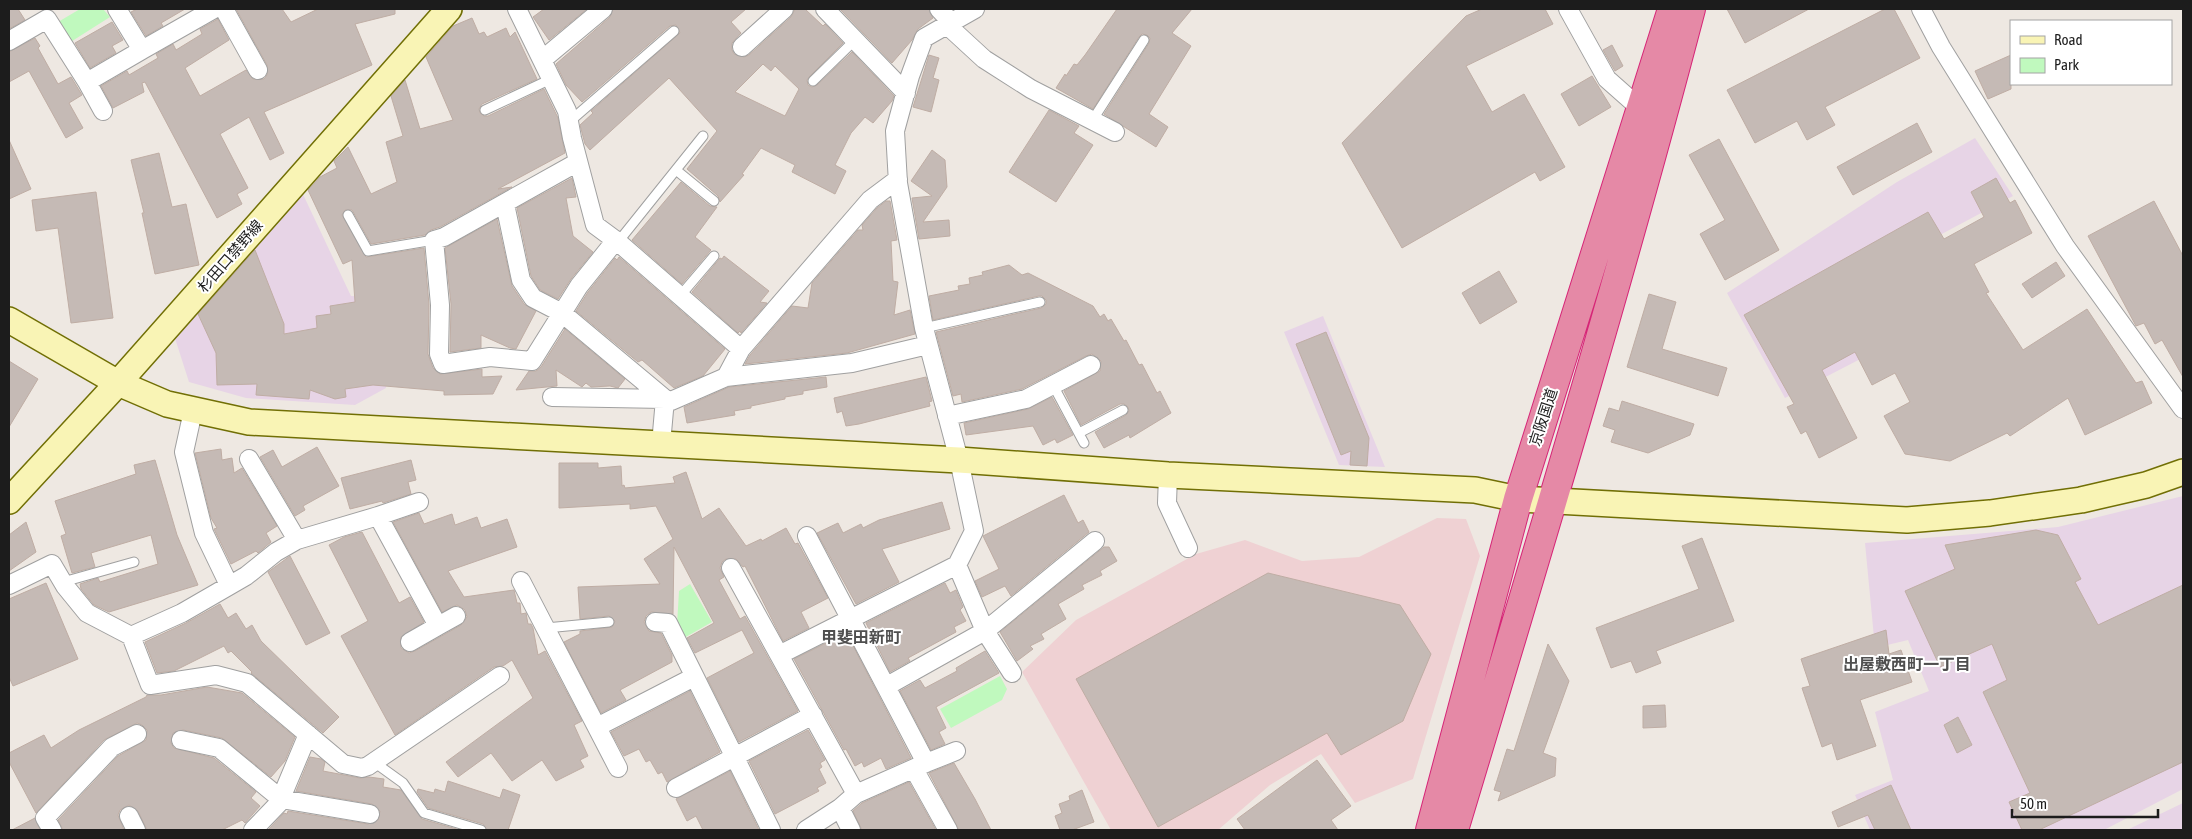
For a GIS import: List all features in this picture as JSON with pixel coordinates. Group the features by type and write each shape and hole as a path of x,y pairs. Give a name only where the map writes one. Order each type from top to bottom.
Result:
{"highway":[{"name":"京阪国道","path":"1430,830 1518,499 1642,110 1672,9"},
{"path":"1454,830 1553,500 1660,128 1692,9"}],"street":[{"path":"117,9 142,50"},
{"path":"87,82 214,9"},
{"path":"224,9 258,70"},
{"name":"杉田口禁野線","path":"9,501 118,383 449,9"},
{"path":"516,9 567,112 594,225 617,241 741,349"},
{"path":"542,60 603,9"},
{"path":"742,47 784,9"},
{"path":"825,9 906,93"},
{"path":"939,9 949,23 984,59 1031,88 1114,132"},
{"path":"779,655 957,565 974,531 959,460 926,337 898,180 895,131 924,38 975,9"},
{"path":"1568,9 1607,79 1642,110"},
{"path":"1921,9 1941,47 2065,246 2183,409"},
{"path":"9,41 47,19 103,111"},
{"path":"578,162 505,204 444,237 434,240 440,304 438,354 443,364 490,357 532,361 579,286 617,241"},
{"path":"726,376 741,349 870,200 898,180"},
{"path":"505,204 521,280 533,298 562,313 665,399"},
{"path":"9,320 118,383 167,404 249,422 959,460 1168,475 1476,490 1518,499 1907,520 1990,513 2081,500 2146,485 2183,472"},
{"path":"552,397 665,399 671,401 726,376 852,363 926,337"},
{"path":"947,416 1026,399 1091,365"},
{"path":"660,444 665,399"},
{"path":"192,411 184,452 204,533 229,585"},
{"path":"249,460 297,540"},
{"path":"1168,475 1167,503 1188,548"},
{"path":"131,636 182,612 246,576 276,552 297,540 419,502"},
{"path":"378,516 438,626"},
{"path":"807,536 887,686 948,830"},
{"path":"887,686 984,631 1095,541"},
{"path":"9,585 52,564 63,582 87,613 131,636 150,685 216,675 247,683 343,764 362,768 374,762 500,676"},
{"path":"957,565 984,631 1012,673"},
{"path":"731,568 856,794"},
{"path":"521,581 618,768"},
{"path":"410,642 456,616"},
{"path":"655,622 668,623 771,830"},
{"path":"597,727 694,678"},
{"path":"676,788 813,715"},
{"path":"52,830 45,818 112,746 137,734"},
{"path":"253,830 279,804 308,734"},
{"path":"181,740 218,748 281,799 370,814"},
{"path":"806,830 840,808 856,794 956,752"},
{"path":"840,808 851,830"}],"lane":[{"path":"570,122 674,31"},
{"path":"813,80 855,40"},
{"path":"1092,121 1144,40"},
{"path":"485,110 551,79"},
{"path":"617,241 703,136"},
{"path":"676,170 714,201"},
{"path":"348,215 368,251 434,240"},
{"path":"680,296 714,256"},
{"path":"926,337 1040,302"},
{"path":"1053,385 1084,442"},
{"path":"1079,433 1123,410"},
{"path":"63,582 134,562"},
{"path":"546,628 609,622"},
{"path":"374,762 403,783 424,812 481,830"}],"shaded area":[{"path":"1975,138 2013,196 1893,260 1928,324 1785,398 1727,293 1897,182"},
{"path":"300,188 351,296 379,297 386,388 355,405 246,398 189,382 173,332"},
{"path":"1323,316 1385,467 1339,465 1284,332"},
{"path":"2183,496 2183,789 2104,830 1870,830 1855,795 1893,780 1875,712 1929,691 1908,640 1875,648 1865,543 2058,527"},
{"path":"1437,518 1466,519 1480,556 1413,779 1355,803 1321,754 1270,785 1218,830 1111,830 1022,672 1076,620 1196,554 1245,540 1302,561 1359,557"},
{"path":"2183,803 2183,830 2129,829"}],"green space":[{"path":"80,9 103,9 110,17 69,43 58,22"},
{"path":"690,584 712,622 684,638 677,625 679,591"},
{"path":"1000,676 1007,689 1002,700 951,728 940,709"}],"building":[{"path":"9,9 18,9 25,20 9,29"},
{"path":"137,9 185,9 161,23 163,26 146,36 131,12"},
{"path":"236,9 282,9 291,22 318,9 395,9 395,14 355,24 372,65 264,112 284,153 270,160 249,117 220,134 248,188 237,194 242,204 217,218 145,82 142,83 144,92 113,108 101,86 127,71 129,75 158,58 156,54 173,44 176,50 202,34 200,29 218,19 229,40 185,68 200,96 246,70 253,79 264,79 267,75 267,65"},
{"path":"544,9 587,9 549,40 533,17"},
{"path":"613,9 746,9 731,22 741,33 732,43 732,50 734,54 744,57 749,55 791,17 795,9 805,9 823,26 825,24 843,43 809,77 807,80 808,85 812,87 817,85 852,52 894,96 873,123 865,117 851,133 835,165 846,171 835,194 792,172 795,165 761,148 742,174 744,175 720,202 718,196 687,169 717,131 669,78 590,150 585,144 580,125 593,113 591,111 680,33 676,25 670,26 582,102 566,85 556,64 610,17","holes":["763,64 771,71 775,66 799,89 785,116 735,92"]},
{"path":"840,9 929,9 933,18 918,29 912,40 892,63"},
{"path":"1117,9 1192,9 1172,33 1191,46 1149,114 1168,127 1156,147 1104,114 1149,43 1150,38 1147,35 1142,34 1139,37 1093,109 1056,88 1065,74 1066,76 1074,64 1077,65 1085,55"},
{"path":"1482,9 1545,9 1553,24 1466,66 1492,112 1524,94 1565,167 1540,181 1535,172 1402,248 1342,143 1466,16"},
{"path":"1727,9 1809,9 1745,43"},
{"path":"1885,9 1894,9 1920,58 1825,107 1835,125 1807,140 1797,121 1755,143 1727,90"},
{"path":"472,18 479,34 484,32 487,37 506,28 510,37 515,32 537,79 482,104 479,109 480,113 488,116 544,89 558,118 565,153 498,189 512,187 425,235 371,244 352,210 345,210 342,215 366,257 424,248 429,305 428,354 433,368 440,374 482,369 482,377 502,376 493,394 444,395 444,391 373,385 345,389 346,397 335,399 310,390 309,399 256,395 257,384 217,385 216,353 198,314 255,250 284,324 284,334 317,328 316,316 331,314 330,306 355,302 352,260 343,264 308,190 320,177 337,168 334,161 348,147 371,194 397,182 386,142 403,136 391,96 405,80 420,129 453,120 426,57 453,26"},
{"path":"112,22 123,40 112,46 116,53 90,68 75,43"},
{"path":"35,38 40,46 38,48 58,84 71,77 82,95 69,103 83,128 66,138 29,71 9,82 9,52"},
{"path":"1612,45 1623,66 1615,71 1603,50"},
{"path":"929,55 939,58 933,78 939,80 931,112 913,107"},
{"path":"2010,55 2011,89 1988,99 1975,71"},
{"path":"1592,76 1611,107 1579,126 1561,94"},
{"path":"1049,110 1079,126 1074,133 1093,145 1056,202 1009,172"},
{"path":"1917,123 1932,152 1853,195 1837,167"},
{"path":"1719,139 1779,250 1725,280 1700,234 1725,220 1689,155"},
{"path":"9,140 31,189 9,199"},
{"path":"932,150 945,160 947,187 923,222 949,220 950,236 919,239 912,198 932,196 911,181"},
{"path":"159,153 172,207 186,204 199,265 155,274 142,213 144,213 131,160"},
{"path":"572,178 576,197 566,198 573,236 593,252 571,279 558,299 540,290 531,276 517,208"},
{"path":"1996,178 2010,203 2015,200 2032,233 1974,264 1989,292 1986,293 2023,350 2087,309 2136,383 2142,381 2152,403 2085,435 2068,398 2010,436 2007,433 1950,461 1905,454 1884,416 1910,402 1895,373 1872,385 1855,352 1822,370 1857,438 1819,458 1806,431 1801,434 1787,407 1794,404 1744,315 1928,212 1944,239 1984,217 1971,192"},
{"path":"681,182 710,206 717,207 695,237 711,250 682,284 632,240"},
{"path":"96,192 113,318 71,323 58,228 36,231 32,200"},
{"path":"886,201 890,201 897,240 891,241 893,281 898,282 894,315 910,310 915,334 847,353 745,364 750,355 792,306 808,308 812,283 858,230 863,230 862,225"},
{"path":"2154,201 2183,256 2183,377 2162,340 2155,344 2144,323 2136,326 2088,236"},
{"path":"497,219 512,286 524,304 536,311 516,349 481,335 481,348 450,352 451,304 445,248"},
{"path":"724,256 769,291 760,302 767,303 741,333 740,331 738,333 692,292 720,258 722,259"},
{"path":"619,257 725,349 703,376 674,388 642,360 638,362 576,311 588,292 615,258 617,260"},
{"path":"2056,262 2065,276 2032,298 2022,284"},
{"path":"1009,265 1022,275 1028,273 1093,306 1100,317 1104,314 1108,321 1111,319 1124,341 1126,340 1139,365 1142,364 1157,393 1160,391 1171,413 1130,438 1129,435 1104,448 1095,432 1126,415 1129,411 1128,407 1120,404 1081,425 1064,391 1100,371 1101,361 1092,354 1022,389 962,402 961,394 953,396 936,332 1041,308 1046,304 1046,300 1039,296 933,320 929,296 959,290 958,286 970,284 969,278 983,275 982,272"},
{"path":"1499,271 1517,302 1480,324 1462,293"},
{"path":"1649,294 1676,302 1662,349 1727,368 1718,396 1627,367"},
{"path":"565,329 625,379 618,388 610,386 591,387 586,383 582,387 556,370 557,386 516,390 529,371 536,371 541,367"},
{"path":"1326,332 1369,438 1367,466 1350,465 1351,451 1341,455 1296,344"},
{"path":"9,361 38,379 9,427"},
{"path":"826,377 827,387 803,391 803,394 734,411 735,415 687,423 684,407 729,387"},
{"path":"926,377 932,401 929,402 930,406 846,426 842,411 837,413 834,398"},
{"path":"1052,397 1073,435 1057,443 1055,439 1043,445 1033,426 966,435 964,423 1028,409"},
{"path":"1622,401 1694,424 1690,435 1648,453 1611,442 1615,430 1603,426 1609,408 1619,411"},
{"path":"317,447 339,486 303,506 305,510 295,516 260,457 273,450 282,467"},
{"path":"221,449 222,460 232,458 234,473 242,468 277,526 266,533 271,542 258,553 256,551 231,564 214,529 217,528 211,518 195,453"},
{"path":"155,460 177,535 198,585 109,612 94,605 81,589 80,584 98,578 100,582 158,564 151,535 91,553 95,567 72,573 61,536 66,534 55,501 136,474 134,465"},
{"path":"411,460 416,480 408,482 411,494 383,503 382,501 350,509 341,478"},
{"path":"559,463 598,463 598,468 621,466 622,486 624,485 625,488 675,483 673,477 686,472 702,519 719,508 746,546 761,539 762,541 786,528 795,544 798,543 828,598 801,612 809,628 783,641 745,566 743,567 736,559 726,559 722,562 720,568 724,577 719,580 740,619 745,616 798,711 739,742 707,678 754,653 742,630 695,653 687,638 714,623 674,547 673,614 651,612 646,616 644,622 649,631 661,633 672,655 672,662 620,690 626,700 601,713 564,642 580,634 580,631 612,627 615,621 609,616 580,619 578,587 660,584 644,559 673,539 656,506 630,509 630,504 559,508"},
{"path":"1064,495 1078,523 1083,520 1089,532 1011,596 1005,586 982,597 975,581 999,569 983,536"},
{"path":"942,502 950,529 882,549 899,582 856,604 817,533 838,523 843,533 861,524 863,528 879,520"},
{"path":"419,513 424,524 452,514 455,525 477,517 481,528 507,519 517,547 448,571 464,597 514,590 517,603 520,603 521,614 526,613 528,624 531,624 533,628 538,655 545,651 582,721 574,725 588,756 580,760 584,767 556,781 542,760 512,781 491,753 458,777 446,762 533,698 512,660 503,666 494,667 395,735 341,636 368,621 329,545 344,537 362,532 399,603 410,597 424,622 401,637 401,648 409,653 415,651 461,625 467,617 465,610 457,605 442,612 393,522"},
{"path":"26,522 36,552 9,571 9,535"},
{"path":"2036,530 2058,535 2081,579 2075,582 2098,625 2183,585 2183,762 2039,830 2022,830 2009,802 2030,793 1983,692 2007,680 1992,644 1940,667 1905,591 1955,569 1945,545"},
{"path":"1702,538 1734,621 1656,651 1661,663 1636,673 1631,661 1611,668 1596,628 1699,589 1682,546"},
{"path":"1104,547 1109,547 1117,561 1100,571 1102,575 1082,585 1084,589 1058,604 1066,619 1041,634 1044,639 1030,646 1033,649 1017,661 1000,632"},
{"path":"290,556 330,633 306,645 268,572"},
{"path":"1268,573 1400,605 1431,654 1403,721 1341,755 1327,733 1158,827 1076,679"},
{"path":"46,583 78,659 13,686 9,677 9,599"},
{"path":"945,583 950,593 956,590 963,607 960,610 966,621 954,627 956,632 908,658 910,661 890,672 866,623"},
{"path":"220,604 228,618 236,613 246,629 252,625 261,641 339,717 323,733 251,673 231,651 228,653 224,646 174,671 157,673 145,642 186,623"},
{"path":"1886,630 1889,654 1901,650 1912,682 1860,700 1876,746 1837,760 1832,743 1822,747 1802,688 1810,686 1801,659"},
{"path":"848,636 911,758 886,769 881,758 864,767 862,762 855,766 846,749 844,750 794,659 836,638 838,642"},
{"path":"1548,644 1569,681 1543,753 1556,758 1555,776 1498,801 1501,792 1494,790 1507,749 1514,751"},
{"path":"985,651 999,673 936,707 946,728 939,732 945,744 931,750 900,691 920,680 925,688 957,671 956,668"},
{"path":"207,687 242,693 295,737 285,761 271,777 222,738 183,730 173,733 171,743 174,748 214,758 256,792 251,798 260,806 245,823 242,820 222,830 147,830 138,811 129,805 120,810 118,815 124,830 63,830 58,820 118,756 146,740 147,730 137,723 104,740 36,813 9,762 9,753 44,735 51,748 79,730 147,695 161,695"},
{"path":"690,691 720,752 667,782 662,772 658,774 650,760 646,762 639,749 624,756 611,732"},
{"path":"1665,705 1666,727 1643,728 1643,706"},
{"path":"1958,717 1972,745 1957,753 1944,725"},
{"path":"808,730 825,760 820,763 822,767 819,769 826,783 817,788 819,791 775,814 749,761"},
{"path":"310,757 321,759 325,762 323,771 360,778 384,779 383,787 401,790 422,819 460,830 268,830 288,811 368,824 378,820 380,811 372,804 296,791"},
{"path":"1317,760 1351,806 1331,820 1338,830 1245,830 1237,819"},
{"path":"954,763 991,830 959,830 929,773"},
{"path":"730,771 759,830 703,830 696,816 687,821 676,799"},
{"path":"448,781 500,798 503,789 520,795 508,830 487,830 483,824 428,808 417,792 418,789 434,793 435,789 445,792"},
{"path":"909,782 936,830 862,830 853,811 862,803"},
{"path":"1891,785 1911,830 1875,830 1868,815 1838,827 1832,812"},
{"path":"1082,790 1094,822 1072,830 1060,830 1055,816 1062,813 1059,804 1070,800 1069,796"},
{"path":"35,818 40,830 12,830"}],"district":[{"name":"甲斐田新町","path":"861,637"},
{"name":"出屋敷西町一丁目","path":"1907,664"}]}
